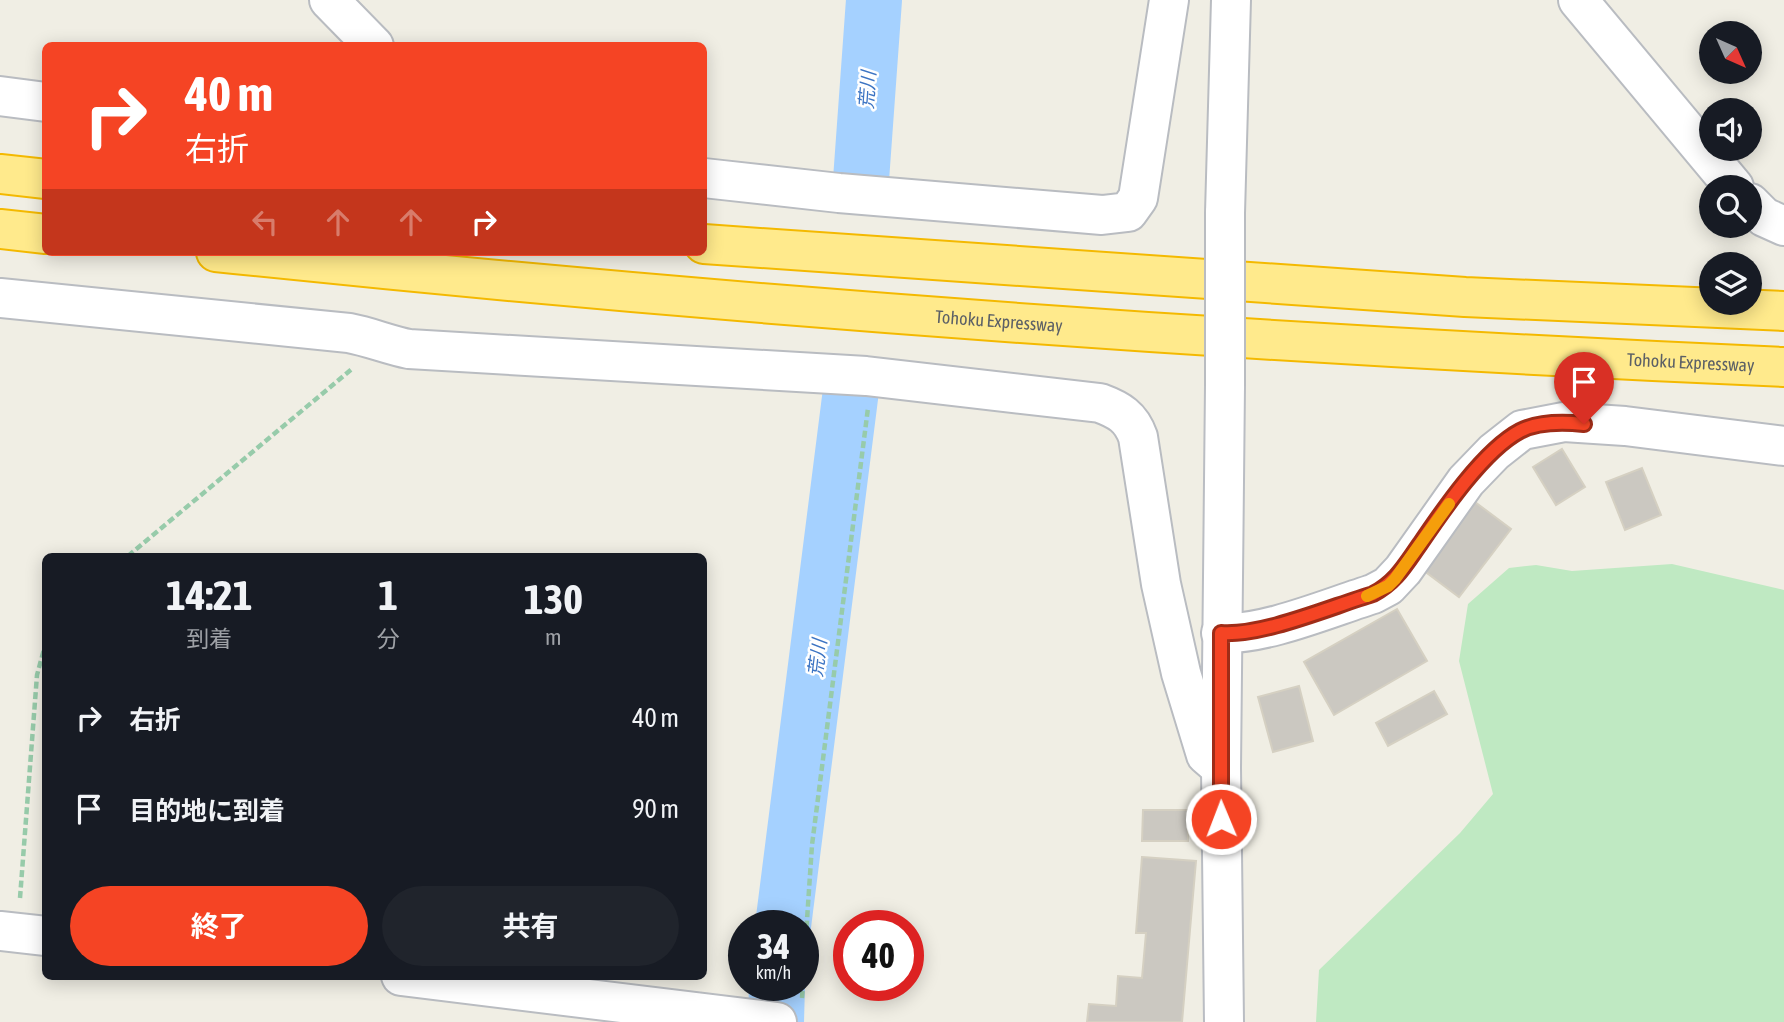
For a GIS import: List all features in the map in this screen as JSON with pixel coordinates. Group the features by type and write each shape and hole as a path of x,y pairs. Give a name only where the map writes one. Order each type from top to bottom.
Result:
{"highway":[{"path":"0,174 42,179"},
{"path":"0,229 42,234"},
{"path":"707,244 1397,293 1784,311"},
{"name":"Tohoku Expressway","path":"258,256 787,306 1186,334 1784,367"}],"street":[{"path":"329,0 370,42"},
{"path":"707,178 839,193 1088,214 1128,212 1138,198 1169,0"},
{"path":"1224,1022 1221,633 1225,213 1231,0"},
{"path":"1578,0 1724,175"},
{"path":"0,96 42,101"},
{"path":"1762,214 1784,226"},
{"path":"0,298 349,333 409,349 872,376 1100,403 1116,408 1134,426 1141,451 1161,584 1181,673 1206,755 1221,768"},
{"path":"1221,633 1242,633 1264,628 1373,594 1388,586 1403,570 1466,481 1494,452 1522,430 1543,425 1576,423 1625,426 1784,446"},
{"path":"434,980 777,1022"}],"path":[{"path":"132,553 383,342"},
{"path":"808,910 812,845 872,376"},
{"path":"21,934 37,676 42,657"}],"green space":[{"path":"1672,564 1784,590 1784,1022 1316,1022 1319,970 1460,833 1493,794 1459,661 1468,604 1509,568 1536,565 1572,571"}],"building":[{"path":"1562,449 1585,487 1556,505 1533,467"},
{"path":"1642,468 1661,515 1625,530 1606,482"},
{"path":"1471,499 1511,529 1459,597 1419,567"},
{"path":"1397,609 1427,661 1334,715 1304,662"},
{"path":"1299,686 1313,741 1273,752 1258,697"},
{"path":"1434,691 1447,714 1388,746 1376,723"},
{"path":"1143,810 1188,810 1188,841 1142,841"},
{"path":"1142,857 1196,861 1182,1022 1087,1022 1089,1004 1116,1006 1118,976 1142,978 1146,933 1136,933"}],"waterway":[{"name":"荒川","path":"861,180 874,0"},
{"name":"荒川","path":"785,910 851,390"},
{"name":"荒川","path":"776,1022 777,1001"}],"slow traffic":[{"path":"1367,596 1388,586 1395,579 1449,504"}],"route":[{"path":"1221,819 1221,633 1242,633 1264,628 1373,594 1388,586 1403,570 1466,481 1502,444 1522,430 1564,422 1584,424"}]}
